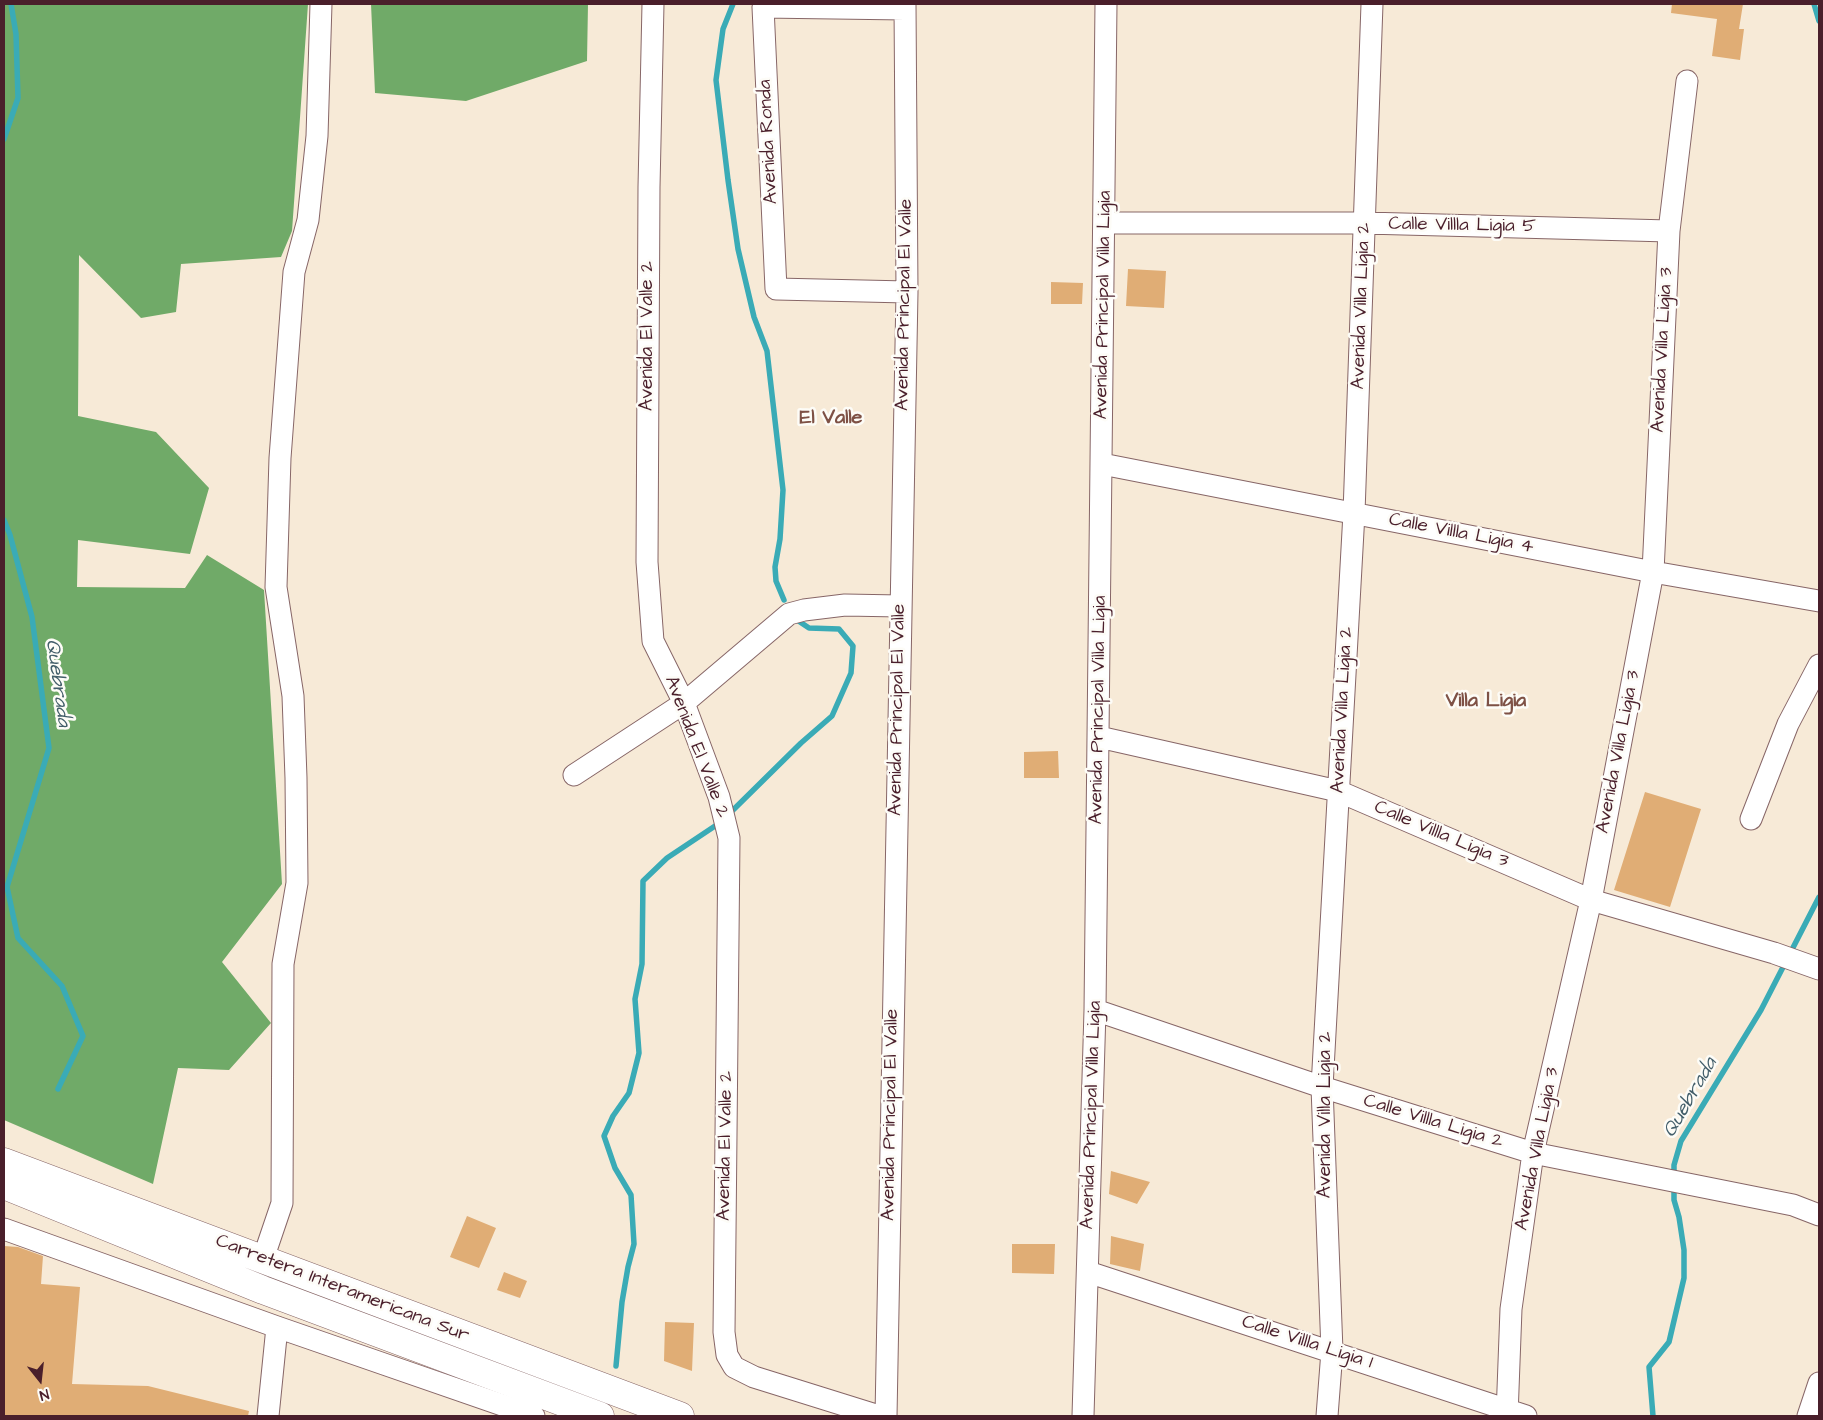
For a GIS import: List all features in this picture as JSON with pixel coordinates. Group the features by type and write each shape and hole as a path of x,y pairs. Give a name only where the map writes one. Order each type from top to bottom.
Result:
{"highway":[{"name":"Carretera Interamericana Sur","path":"4,1162 680,1416"},
{"name":"Carretera Interamericana Sur","path":"4,1185 141,1242 282,1297 600,1416"}],"street":[{"path":"263,1260 282,1203 283,964 296,883 296,778 292,696 276,587 280,458 294,272 308,220 317,136 321,4"},
{"name":"Avenida El Valle 2","path":"654,4 649,197 647,562 653,641 684,703 721,806 729,838 724,1332 727,1355 734,1366 754,1377 879,1416"},
{"name":"Avenida Principal Villa Ligia","path":"1084,1416 1096,1010 1106,4"},
{"name":"Avenida Villa Ligia 2","path":"1328,1416 1332,1352 1322,1088 1354,513 1372,4"},
{"name":"Avenida Principal El Valle","path":"886,1416 907,292 905,6"},
{"name":"Avenida Ronda","path":"905,6 762,7 776,289 907,292"},
{"name":"Avenida Villa Ligia 3","path":"1514,1414 1511,1309 1533,1153 1592,900 1653,572 1669,231 1687,81"},
{"name":"Calle Villla Ligia 5","path":"1105,223 1365,223 1669,231"},
{"name":"Calle Villla Ligia 4","path":"1102,464 1653,572 1819,601"},
{"path":"574,775 684,703 789,614 804,610 845,605 900,606"},
{"path":"1751,819 1788,724 1819,665"},
{"name":"Calle Villla Ligia 3","path":"1098,738 1338,791 1592,900 1778,954 1810,966"},
{"name":"Calle Villla Ligia 2","path":"1096,1010 1322,1088 1533,1153 1793,1205 1819,1215"},
{"path":"4,1230 534,1416"},
{"path":"132,1275 141,1242"},
{"name":"Calle Villla Ligia 1","path":"1088,1272 1514,1414"},
{"path":"268,1416 277,1327"},
{"path":"1808,1416 1819,1383"}],"green space":[{"path":"4,4 308,4 292,231 281,257 181,264 176,312 141,318 79,255 78,416 156,432 209,488 190,554 78,540 77,587 185,588 207,555 264,590 282,884 222,962 271,1023 229,1070 178,1068 153,1184 4,1120"},
{"path":"371,4 588,4 587,61 466,101 375,93"}],"building":[{"path":"1672,4 1743,4 1739,29 1744,29 1740,60 1712,56 1717,19 1671,13"},
{"path":"1128,269 1166,271 1164,308 1126,306"},
{"path":"1051,282 1083,283 1082,304 1051,304"},
{"path":"1058,751 1059,778 1024,778 1024,752"},
{"path":"1645,792 1701,809 1670,907 1614,890"},
{"path":"1111,1171 1150,1182 1137,1204 1109,1194"},
{"path":"467,1216 496,1228 479,1268 450,1257"},
{"path":"1111,1236 1144,1244 1140,1271 1110,1264"},
{"path":"1012,1244 1055,1244 1054,1274 1012,1273"},
{"path":"4,1246 18,1247 43,1256 41,1284 80,1287 72,1384 148,1386 249,1411 248,1416 4,1416"},
{"path":"504,1272 527,1281 520,1298 497,1290"},
{"path":"665,1322 694,1323 692,1371 664,1361"}],"waterway":[{"name":"Quebrada","path":"4,139 18,98 16,34 11,4"},
{"path":"733,4 723,29 716,80 738,249 754,317 767,351 783,490 780,539 775,567 776,581 784,600"},
{"name":"Quebrada","path":"1814,4 1819,21"},
{"name":"Quebrada","path":"4,520 10,535 32,617 49,748 7,887 18,938 62,986 83,1036 58,1089"},
{"path":"729,814 801,743 832,716 851,673 853,646 839,629 809,628 794,618"},
{"path":"616,1366 622,1302 634,1244 631,1195 615,1168 604,1136 613,1116 629,1093 639,1053 635,999 642,964 643,881 667,858 721,822"},
{"name":"Quebrada","path":"1674,1177 1674,1165 1681,1141 1761,1010 1819,897"},
{"name":"Quebrada","path":"1653,1416 1649,1367 1669,1342 1684,1278 1684,1250 1679,1217 1674,1200 1674,1186"}],"district":[{"name":"El Valle","path":"831,419"},
{"name":"Villa Ligia","path":"1486,702"}]}
